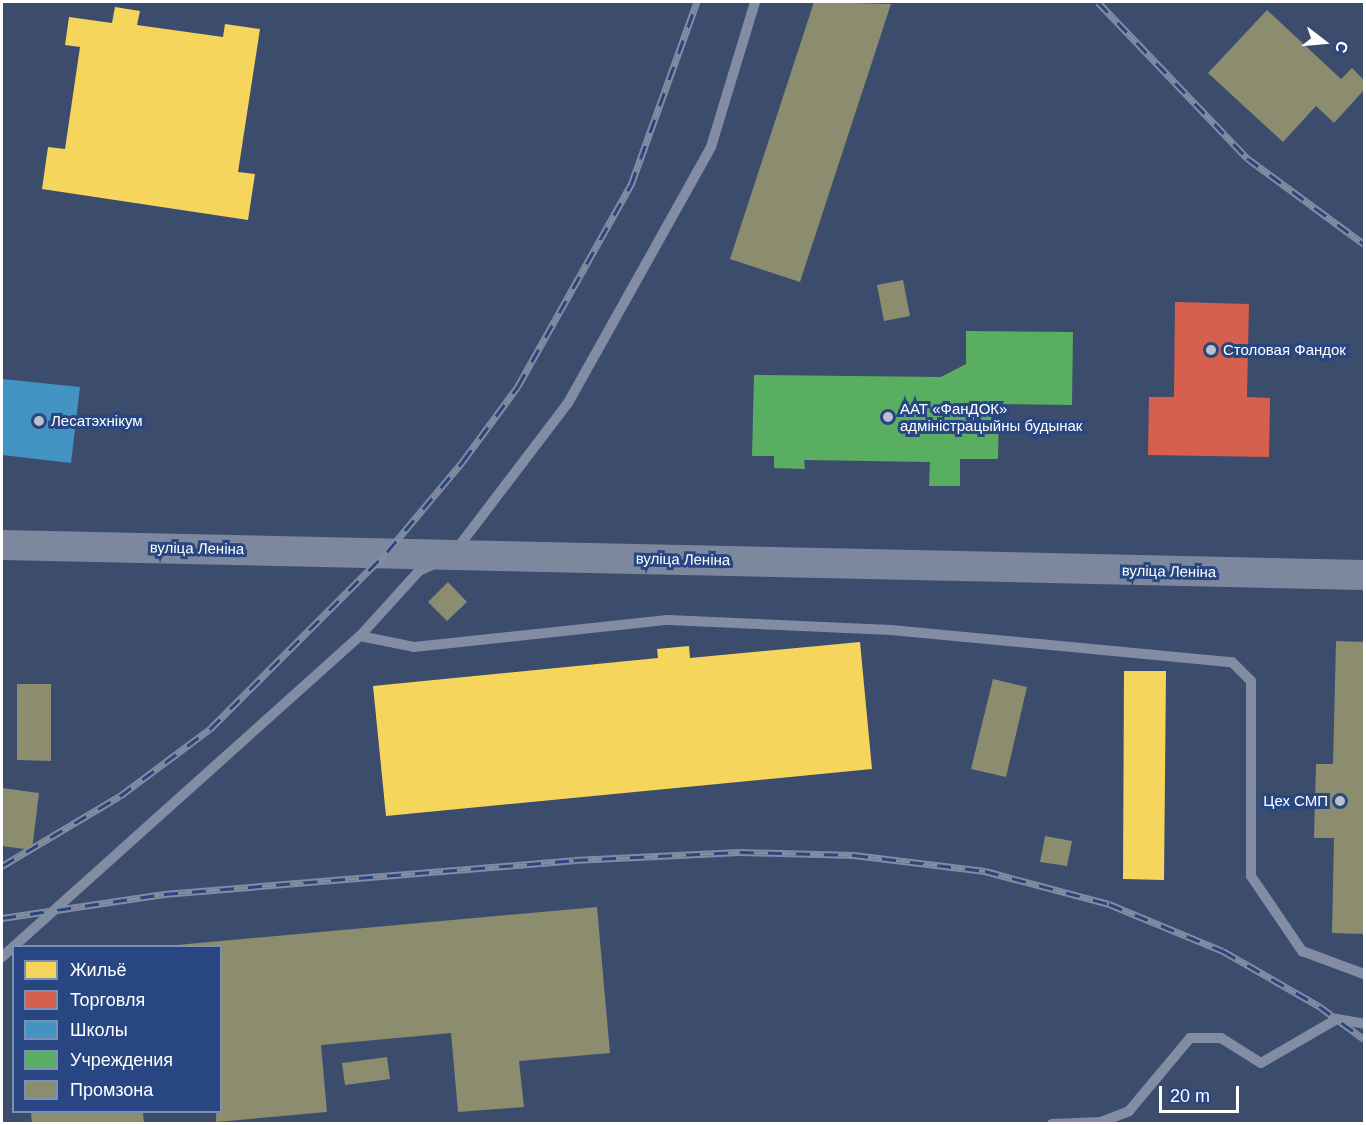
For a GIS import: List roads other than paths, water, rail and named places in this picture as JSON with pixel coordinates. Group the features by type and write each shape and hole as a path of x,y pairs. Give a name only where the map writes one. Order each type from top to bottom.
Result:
{"main road":[{"name":"вуліца Леніна","path":"2,545 1365,575"}],"lane":[{"path":"15,945 360,636 419,571 454,554 568,403 711,147 755,2"},
{"path":"360,636 414,647 668,620 891,630 1232,663 1251,681 1251,876 1302,951 1365,974"},
{"path":"1052,1124 1101,1122 1129,1111 1190,1038 1221,1038 1261,1063 1337,1019 1365,1024"}],"railway":[{"path":"2,866 120,796 210,729 387,552 463,461 518,386 631,185 697,2"},
{"path":"1098,2 1247,158 1364,244"},
{"path":"2,918 164,894 574,860 740,852 854,855 985,871 1109,904 1223,951 1319,1006 1364,1039"}],"place":[{"name":"Столовая Фандок","path":"1211,350"},
{"name":"ААТ «ФанДОК» адміністрацыйны будынак","path":"888,417"},
{"name":"Лесатэхнікум","path":"39,421"},
{"name":"Цех СМП","path":"1340,801"}]}
